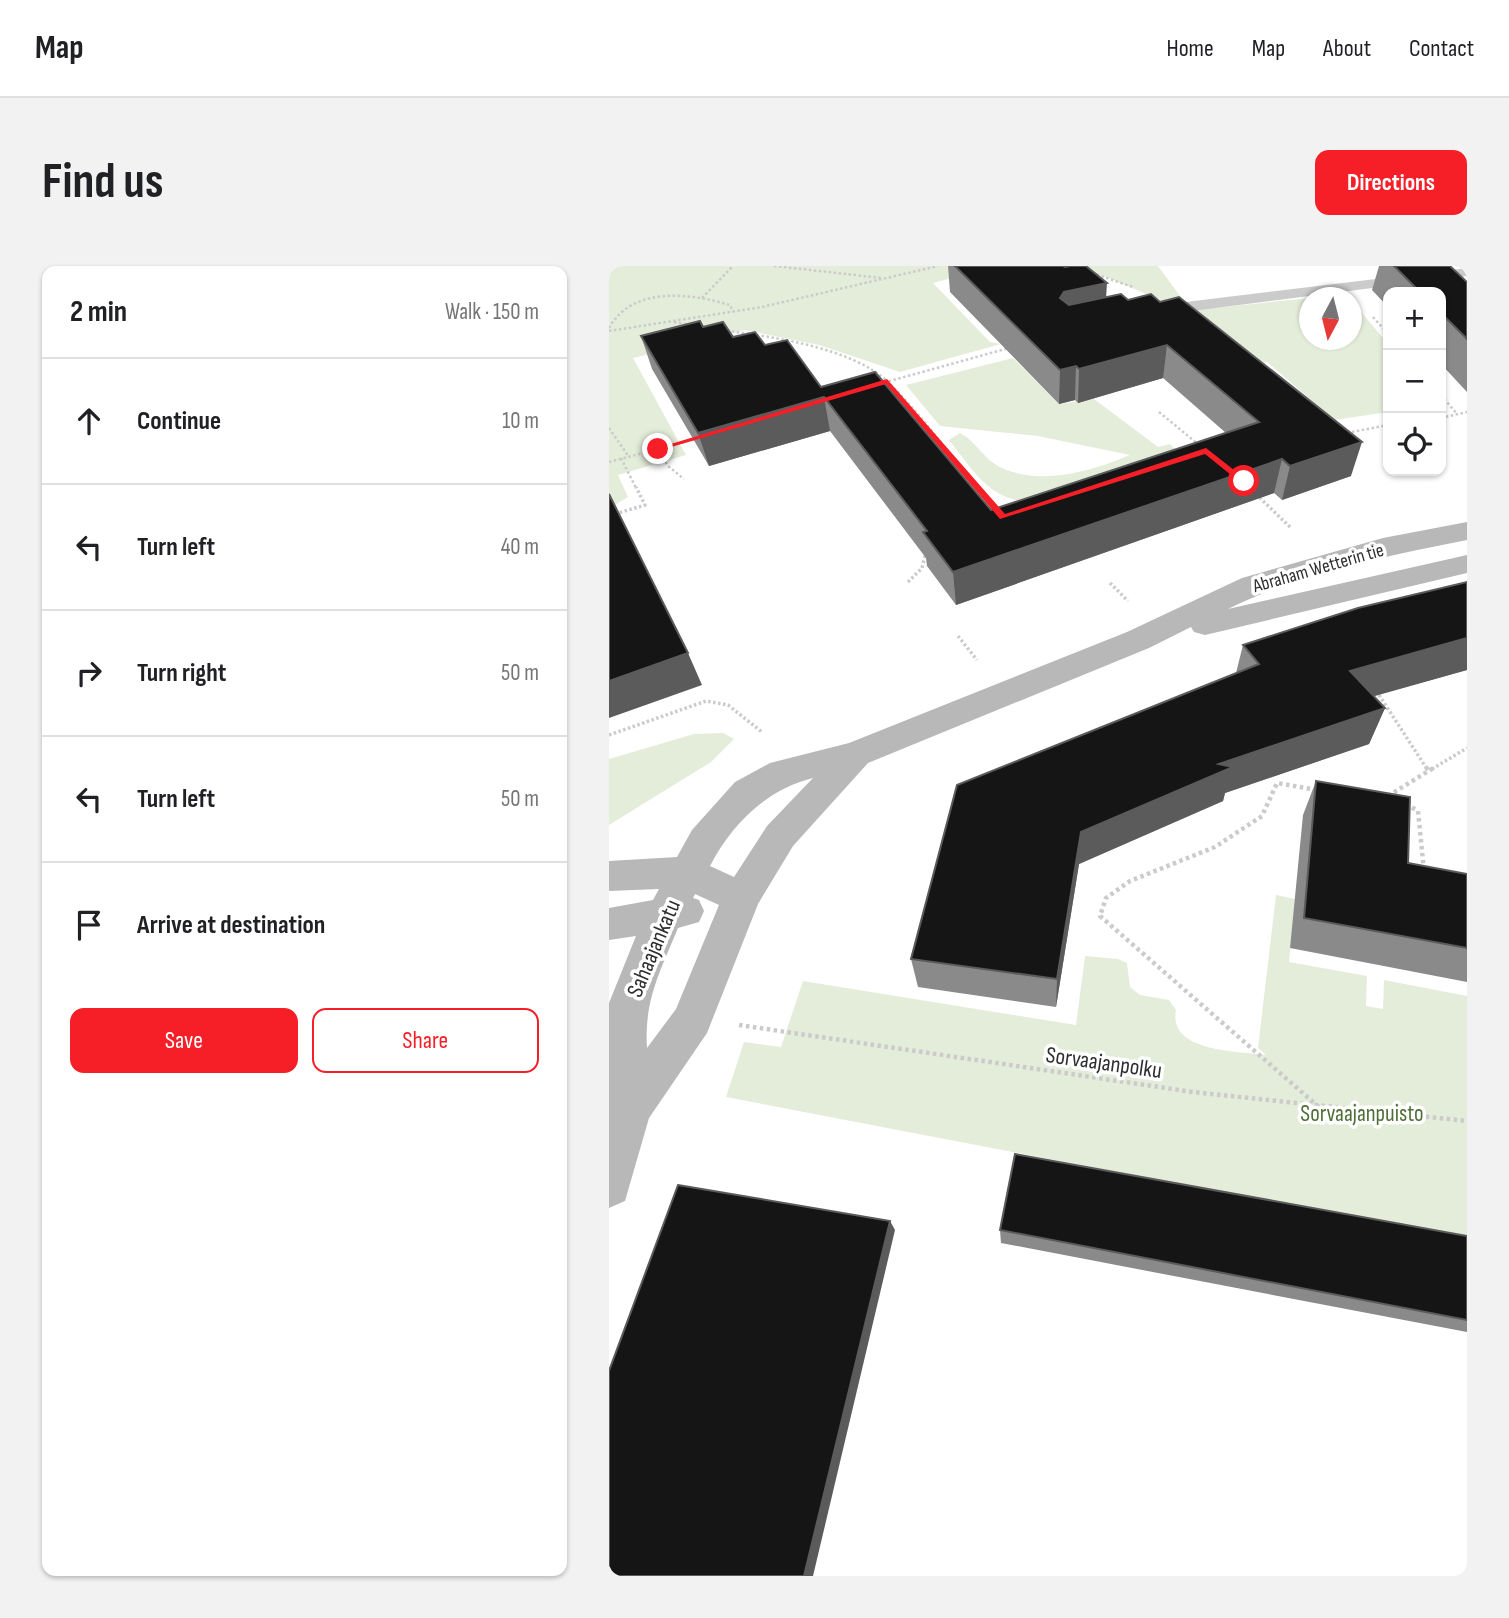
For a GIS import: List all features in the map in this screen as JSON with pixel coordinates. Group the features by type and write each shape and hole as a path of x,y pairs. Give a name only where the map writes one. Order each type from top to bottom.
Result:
{"main road":[{"name":"Abraham Wetterin tie","path":"686,872 723,816 747,792 782,772 856,754 1138,640 1253,584 1383,547 1467,531"},
{"name":"Abraham Wetterin tie","path":"1138,640 1467,564"},
{"name":"Abraham Wetterin tie","path":"741,898 780,836 856,754"},
{"path":"609,876 686,872 741,898"},
{"name":"Sahaajankatu","path":"609,1185 629,1109 625,1019 633,989 686,872"},
{"path":"609,924 664,916 741,898"},
{"name":"Sahaajankatu","path":"629,1109 692,1020 741,898"}],"lane":[{"path":"1141,313 1467,272"}],"path":[{"path":"701,299 733,266"},
{"path":"774,266 886,278"},
{"path":"733,312 730,305 701,299 670,297 637,301 615,314 609,330 733,312 938,266"},
{"path":"1089,272 1145,292 1170,308"},
{"path":"674,322 699,327"},
{"path":"724,331 781,339 829,352 865,366 887,382 1003,518"},
{"path":"875,385 1016,346"},
{"path":"1446,401 1457,414"},
{"path":"1159,411 1206,451"},
{"path":"1446,417 1467,412"},
{"path":"1342,434 1383,426"},
{"path":"609,428 629,457"},
{"path":"609,461 705,436"},
{"path":"658,449 668,466 684,479"},
{"path":"615,514 645,505 621,458"},
{"path":"1252,489 1291,528"},
{"path":"908,582 922,568 922,559 929,549"},
{"path":"1110,583 1128,601"},
{"path":"958,636 977,660"},
{"path":"1379,695 1428,770"},
{"path":"609,735 706,701 728,705 762,732"},
{"path":"1390,796 1467,748"},
{"path":"1321,1109 1100,916 1106,898 1129,881 1215,847 1262,816 1277,783 1325,791"},
{"path":"1376,796 1390,796 1418,811 1422,827 1423,870"},
{"path":"1412,872 1423,870 1430,875"},
{"name":"Sorvaajanpolku","path":"738,1025 1011,1068 1321,1109 1467,1121"}],"green space":[{"path":"609,266 996,266 933,283 990,342 1001,344 900,372 819,345 745,330 633,358 686,455 618,475 628,497 613,506 609,505"},
{"path":"1067,266 1158,266 1183,300 1165,302 1109,278"},
{"path":"1299,299 1299,350 1362,350 1362,313 1383,338 1383,413 1334,420 1267,362 1253,361 1193,310"},
{"path":"1013,358 1059,404 1094,399 1158,447 1170,444 1178,452 1022,501 999,493 980,479 949,440 960,433 996,465 1034,476 1083,471 1130,455 1038,436 940,426 906,385"},
{"path":"723,733 734,739 711,762 609,825 609,759 694,734"},
{"name":"Sorvaajanpuisto","path":"1276,895 1295,899 1289,962 1367,976 1366,1006 1383,1009 1384,980 1467,996 1467,1239 726,1097 744,1042 781,1047 803,981 1076,1025 1085,956 1118,959 1127,963 1130,987 1140,995 1169,1000 1176,1010 1176,1024 1193,1042 1223,1050 1266,1055 1258,1048"}],"building":[{"path":"955,266 1086,266 1107,283 1064,292 1060,298 1069,305 1121,294 1128,300 1151,294 1160,302 1179,297 1362,442 1290,466 1282,459 953,572 923,532 927,531 824,397 698,433 641,336 700,321 703,327 723,322 733,337 755,332 765,345 787,340 821,387 875,372 991,510 1259,422 1167,345 1079,369 1076,366 1060,370"},
{"path":"1394,266 1450,266 1467,282 1467,339 1446,318 1446,287 1415,287"},
{"path":"609,494 688,653 609,681"},
{"path":"1467,582 1467,638 1350,671 1385,708 1219,764 1233,767 1081,832 1057,979 911,959 957,785 1259,664 1243,645 1358,608"},
{"path":"1316,781 1410,797 1408,863 1467,874 1467,948 1304,918"},
{"path":"1015,1154 1467,1236 1467,1320 1000,1230"},
{"path":"678,1185 890,1221 804,1576 609,1576 609,1371"}],"route":[{"path":"658,449 887,382 1003,518 1206,451 1244,481"}]}
